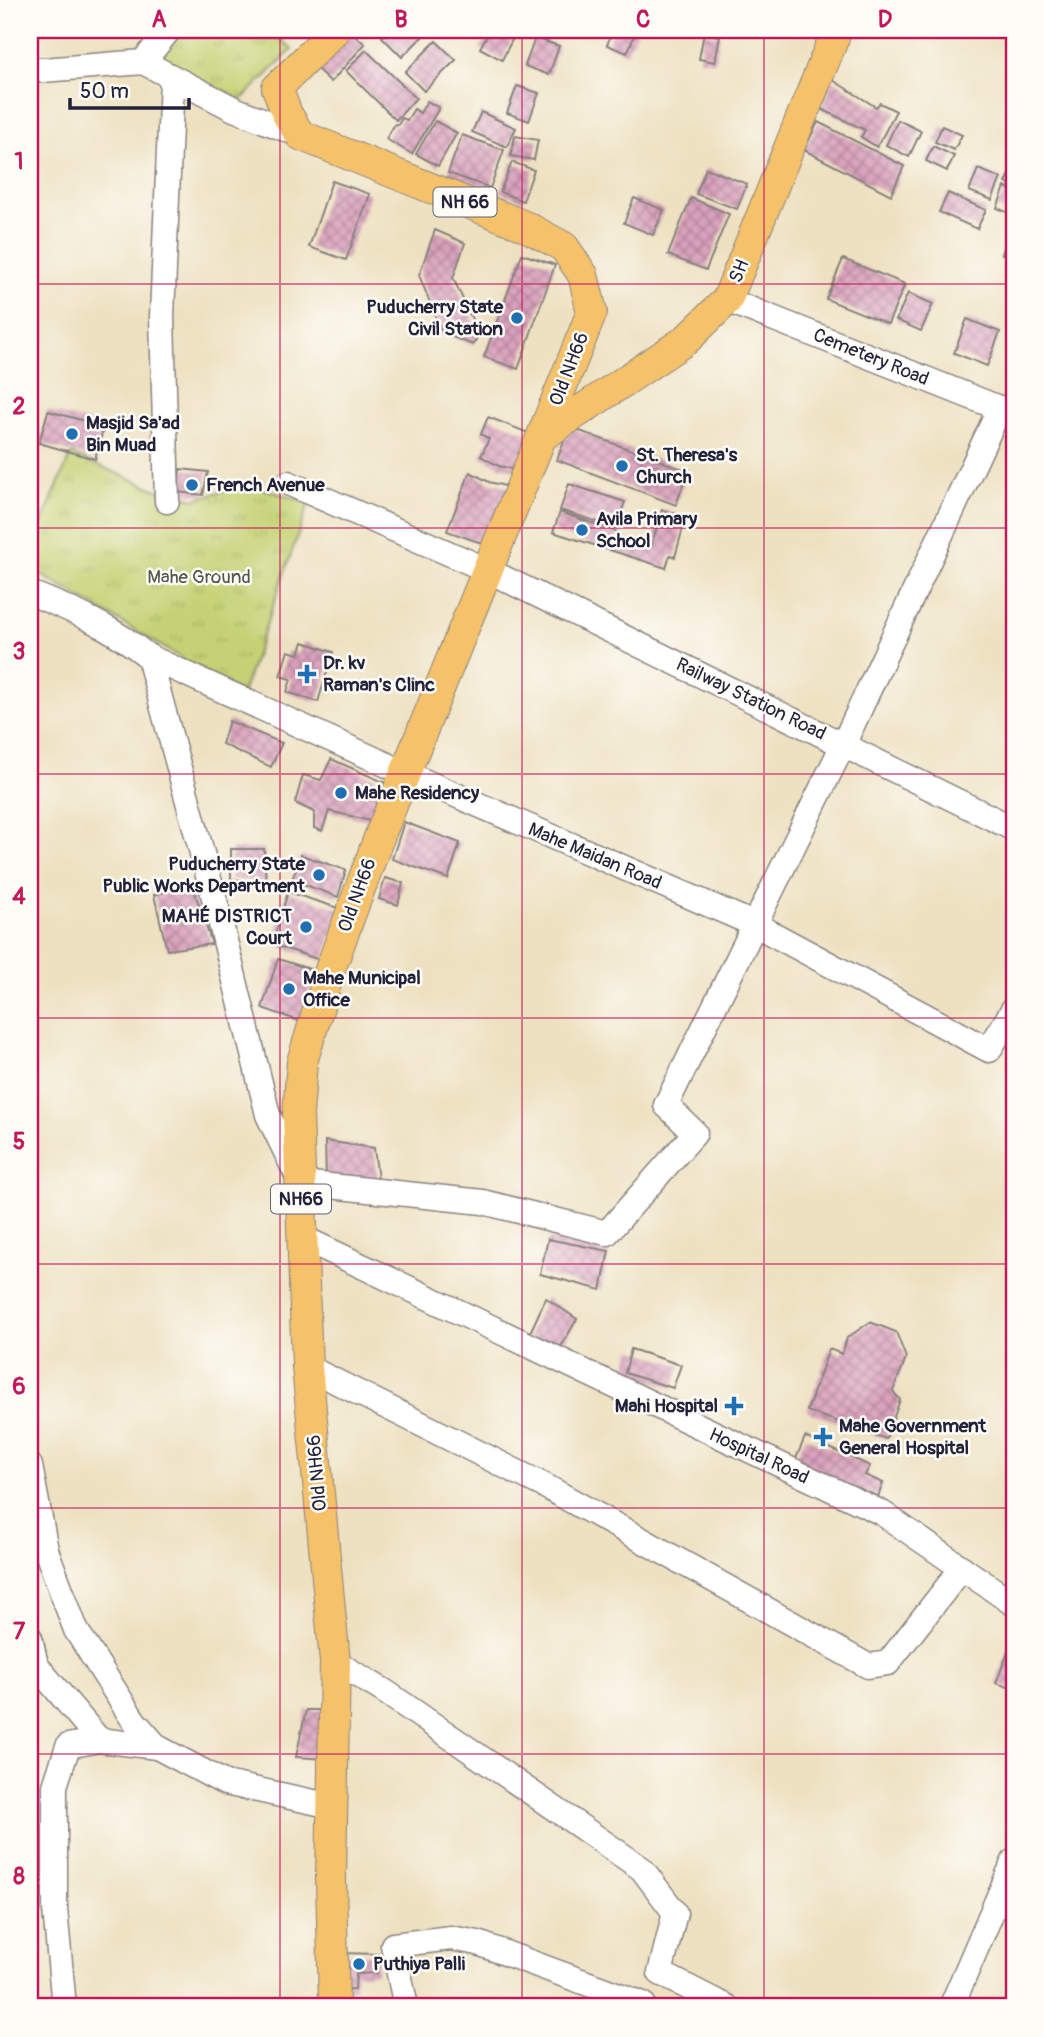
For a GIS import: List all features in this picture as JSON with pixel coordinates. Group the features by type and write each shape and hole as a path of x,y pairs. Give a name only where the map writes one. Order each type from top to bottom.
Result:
{"main road":[{"path":"300,135 286,114 277,88 335,30"},
{"name":"SH","path":"544,435 686,340 727,300 837,30"},
{"name":"Old NH66","path":"300,135 527,227 564,247 583,275 592,312 405,774 331,967 302,1062 298,1114 307,1367 335,1662 332,1806 334,2007"}],"street":[{"path":"144,62 169,30"},
{"path":"30,71 144,62 172,79 300,135"},
{"path":"167,501 162,316 172,79"},
{"path":"254,117 269,93 277,88"},
{"name":"Cemetery Road","path":"727,300 1007,411"},
{"path":"149,657 219,916 268,1115 301,1183 483,1202 607,1233 695,1133 666,1105 1007,411"},
{"name":"Railway Station Road","path":"288,483 487,570 1014,829"},
{"name":"Mahe Maidan Road","path":"30,593 75,610 119,634 149,657 405,774 756,925 989,1050 1014,1007"},
{"name":"Hospital Road","path":"303,1238 882,1513 1014,1604"},
{"path":"307,1367 545,1486 868,1666 888,1663 962,1568"},
{"path":"30,1466 46,1550 76,1630 134,1721 157,1747 225,1783 332,1806"},
{"path":"30,1639 36,1665 99,1740"},
{"path":"335,1662 383,1691 642,1869 675,1913 660,1973 642,2006 478,1943 451,1938 393,1945 406,2007"},
{"path":"64,2007 55,1909 55,1786 68,1746 99,1740 157,1747"},
{"path":"951,2007 1013,1866"},
{"path":"660,1973 727,2007"}],"green space":[{"path":"175,30 271,30 292,50 239,102 152,62"},
{"name":"Mahe Ground","path":"71,454 157,490 195,499 248,484 309,503 242,694 30,568 30,550"}],"building":[{"path":"389,30 429,30 402,57 382,37"},
{"path":"490,30 517,30 502,60 480,48"},
{"path":"613,30 637,30 627,53 607,45"},
{"path":"350,31 365,44 331,82 317,69"},
{"path":"704,33 720,36 715,62 699,59"},
{"path":"535,38 559,46 549,75 525,66"},
{"path":"436,41 456,60 424,91 405,72"},
{"path":"366,50 416,98 396,120 346,71"},
{"path":"831,79 876,107 880,103 896,111 877,147 861,137 865,130 819,108 827,97"},
{"path":"517,86 539,93 529,121 507,113"},
{"path":"427,101 439,108 412,154 386,139 395,124 398,125 402,118 407,120 414,109 420,113"},
{"path":"481,112 516,128 507,147 472,132"},
{"path":"898,120 921,131 909,157 886,145"},
{"path":"435,121 457,133 438,166 416,154"},
{"path":"818,122 904,166 891,195 804,150"},
{"path":"942,126 962,135 954,150 935,142"},
{"path":"462,135 504,150 490,188 448,173"},
{"path":"515,136 538,140 534,160 511,156"},
{"path":"933,146 954,156 947,171 926,161"},
{"path":"512,162 534,170 523,201 500,192"},
{"path":"1014,164 1014,186 1006,183"},
{"path":"706,168 747,184 737,209 696,194"},
{"path":"978,169 1001,178 992,200 969,191"},
{"path":"332,181 370,194 346,260 309,247"},
{"path":"1005,187 1014,191 1014,215 997,208"},
{"path":"948,193 986,210 977,229 939,212"},
{"path":"634,198 664,210 653,235 624,223"},
{"path":"691,198 729,214 706,270 668,255"},
{"path":"435,230 465,243 453,278 479,334 473,345 442,333 419,275"},
{"path":"1008,235 1014,237 1014,257 1002,254"},
{"name":"Puducherry State Civil Station","path":"522,254 555,265 518,369 484,357"},
{"path":"843,259 905,284 888,324 826,299"},
{"path":"908,293 933,304 921,331 896,320"},
{"path":"967,319 1000,332 987,366 954,353"},
{"name":"Masjid Sa'ad Bin Muad","path":"48,411 104,426 95,459 39,443"},
{"path":"488,417 531,434 516,470 499,466 481,456 489,439 481,434"},
{"name":"St. Theresa's Church","path":"569,427 688,471 676,505 557,460"},
{"path":"180,469 208,472 203,495 177,492"},
{"path":"470,472 489,482 509,487 484,544 447,531"},
{"path":"569,484 625,502 616,528 560,510"},
{"path":"662,510 686,517 675,557 670,555 666,568 553,532 560,512 618,532 616,537 651,547"},
{"path":"303,642 333,652 318,702 287,692 291,679 280,676 288,651 299,654"},
{"path":"229,721 282,743 271,767 222,744"},
{"name":"Mahe Residency","path":"331,759 388,784 375,822 329,811 322,831 314,828 314,812 295,803 303,775 321,780"},
{"path":"404,822 460,843 448,879 392,859"},
{"path":"231,849 264,849 266,883 231,879"},
{"name":"Puducherry State Public Works Department","path":"301,855 346,870 338,897 292,880"},
{"path":"385,878 403,883 398,905 379,899"},
{"path":"192,884 212,944 167,950 154,895"},
{"name":"MAHÉ DISTRICT Court","path":"288,892 341,909 323,961 272,944"},
{"name":"Mahe Municipal Office","path":"278,959 316,971 299,1021 262,1008"},
{"path":"325,1141 374,1148 379,1188 326,1181"},
{"path":"548,1239 609,1251 601,1290 540,1274"},
{"path":"546,1298 577,1319 558,1352 527,1339"},
{"path":"870,1322 896,1332 906,1358 893,1391 900,1400 886,1439 807,1411 829,1349 842,1354 847,1338"},
{"path":"631,1349 681,1365 673,1388 625,1373"},
{"path":"805,1437 870,1466 865,1475 883,1483 878,1497 868,1492 865,1500 793,1466"},
{"path":"1014,1637 1014,1689 996,1683"},
{"path":"306,1710 328,1710 326,1759 296,1757"},
{"name":"Puthiya Palli","path":"340,1953 378,1954 377,1973 356,1974 355,1989 341,1990"}],"place":[{"name":"Puducherry State Civil Station","path":"517,318"},
{"name":"Masjid Sa'ad Bin Muad","path":"72,434"},
{"name":"St. Theresa's Church","path":"622,466"},
{"name":"French Avenue","path":"192,485"},
{"name":"Avila Primary School","path":"582,530"},
{"name":"Dr. kv Raman's Clinc","path":"307,674"},
{"name":"Mahe Residency","path":"341,793"},
{"name":"Puducherry State Public Works Department","path":"319,875"},
{"name":"MAHÉ DISTRICT Court","path":"306,927"},
{"name":"Mahe Municipal Office","path":"289,989"},
{"name":"Mahi Hospital","path":"734,1406"},
{"name":"Mahe Government General Hospital","path":"823,1437"},
{"name":"Puthiya Palli","path":"359,1964"}]}
